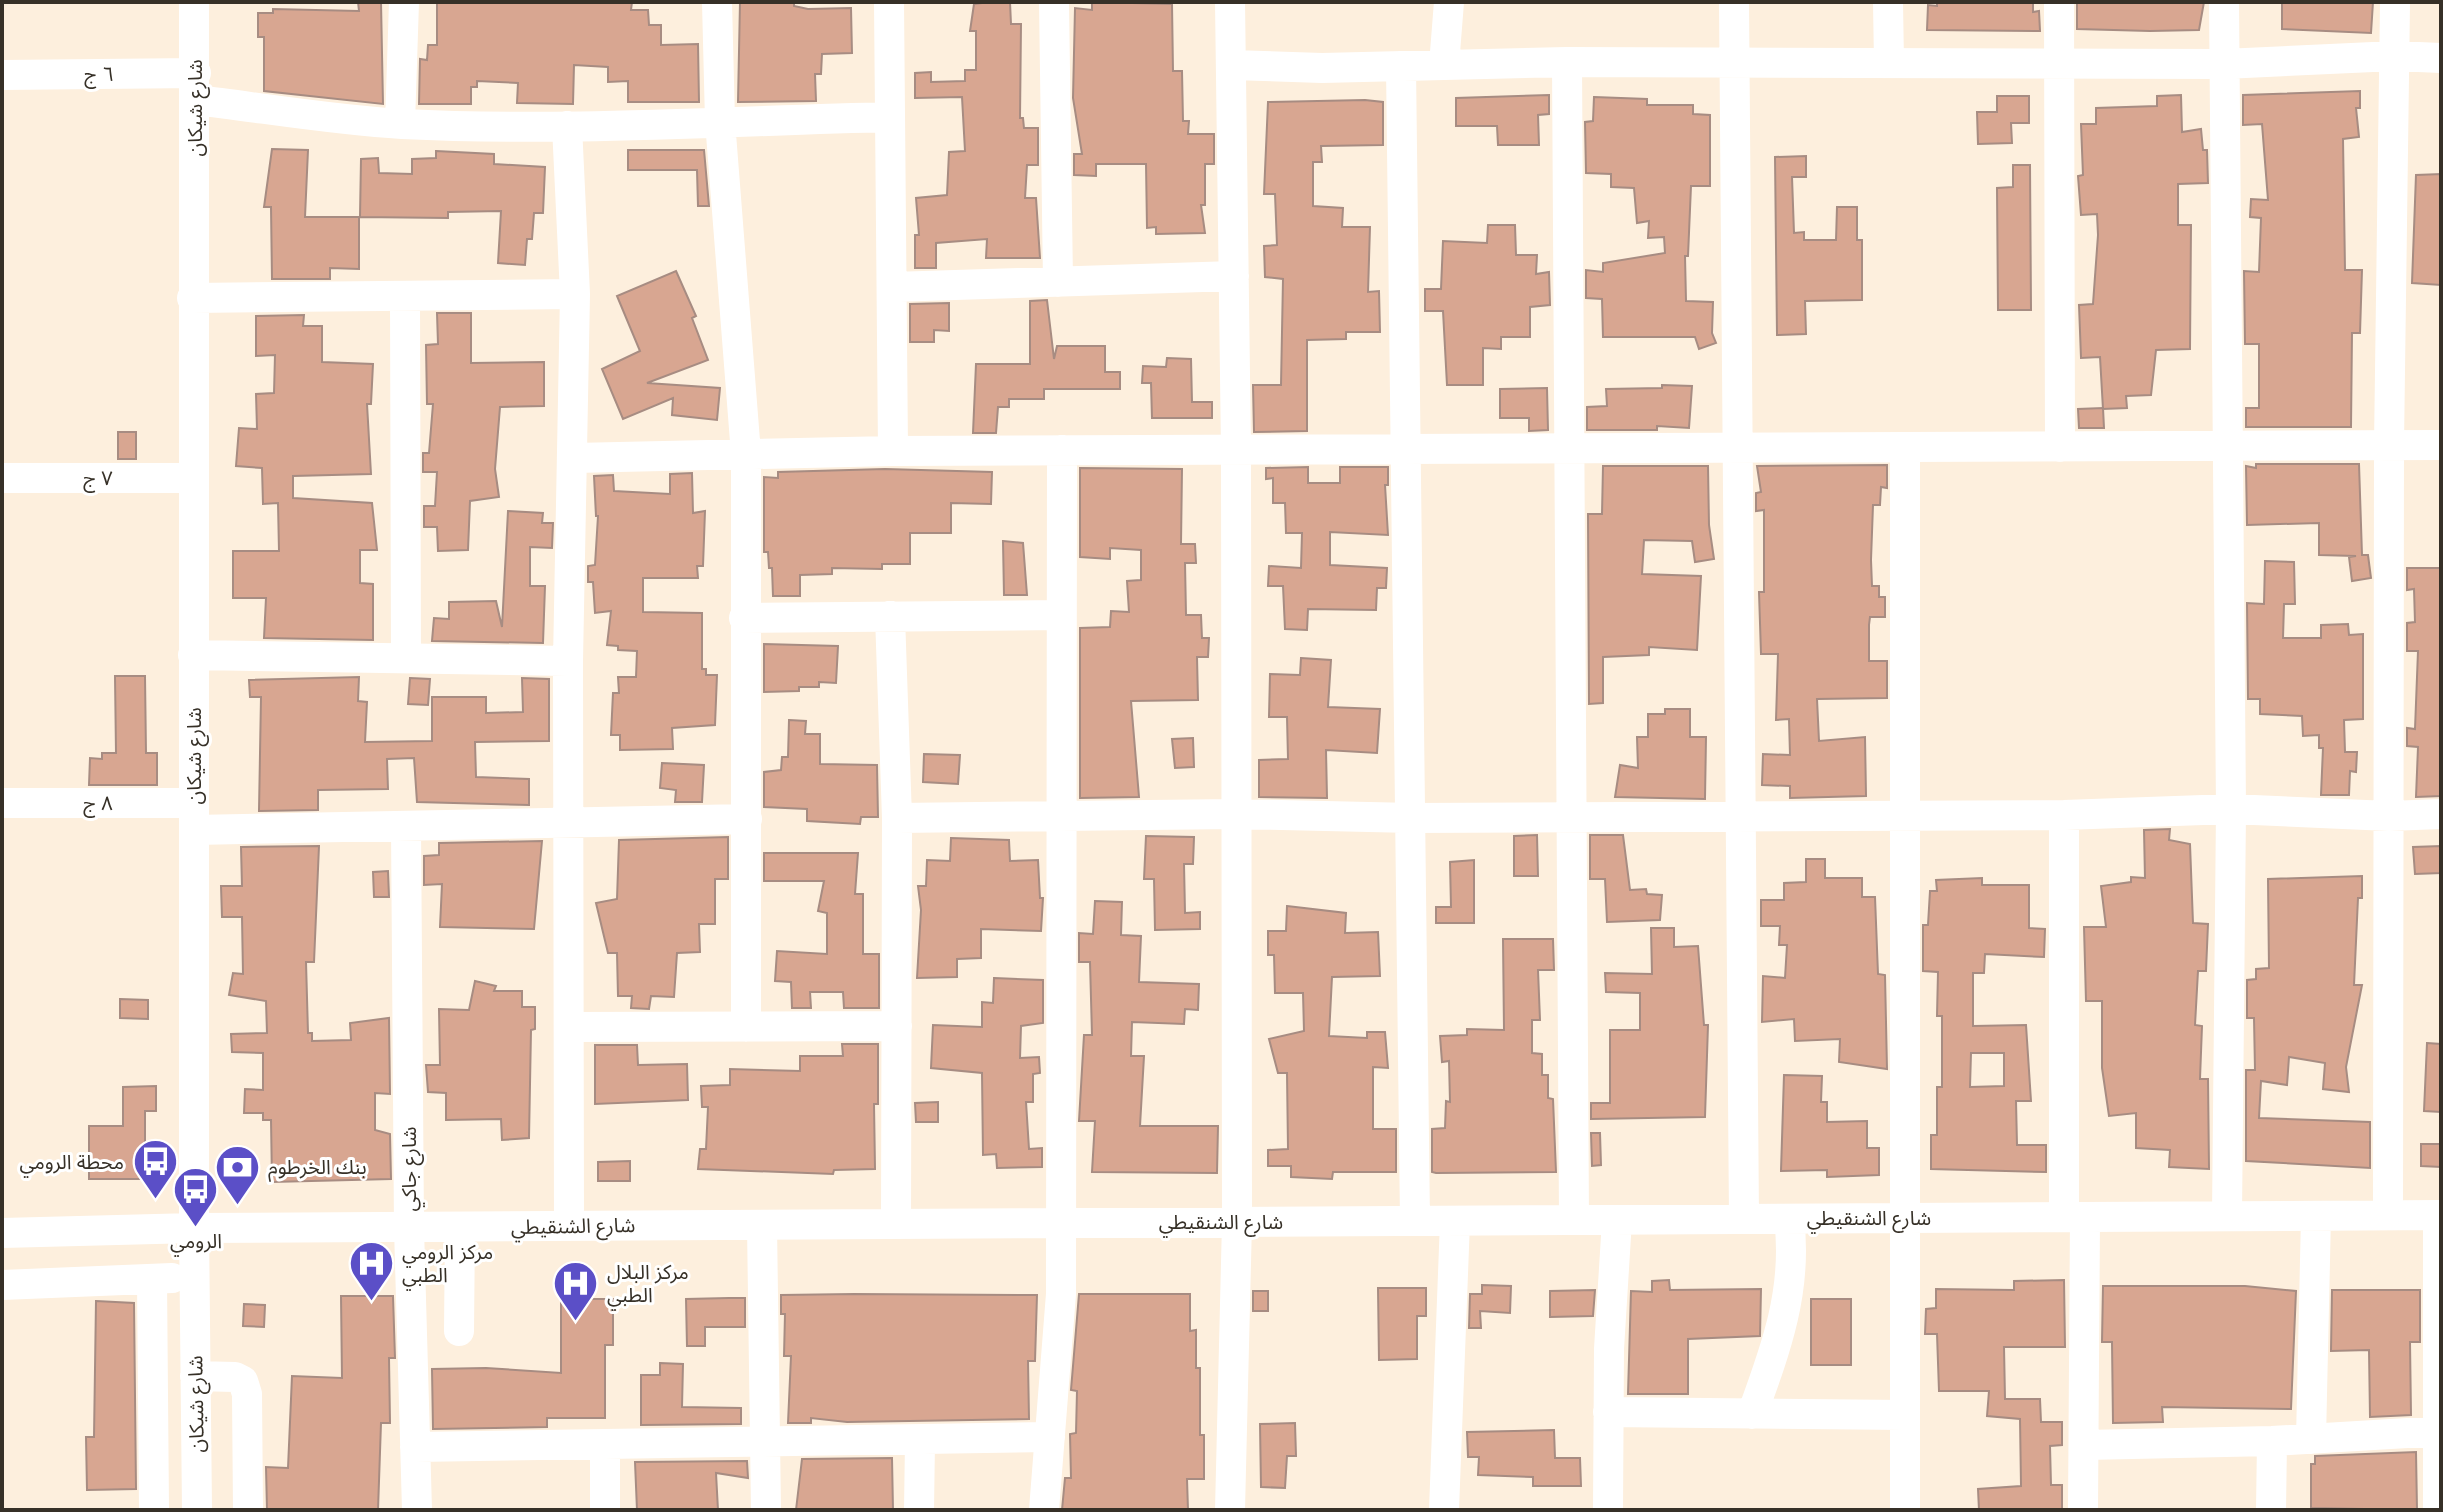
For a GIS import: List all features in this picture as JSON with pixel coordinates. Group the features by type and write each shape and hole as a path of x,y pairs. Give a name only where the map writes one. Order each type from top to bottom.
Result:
{"street":[{"name":"شارع شيكان","path":"194,2 196,86 192,298 197,1510"},
{"path":"400,124 404,2"},
{"path":"717,2 720,121 746,454 746,1027"},
{"path":"889,2 893,451"},
{"path":"1054,2 1058,282"},
{"path":"1230,2 1236,450 1237,1222 1230,1510"},
{"path":"1444,65 1449,2"},
{"path":"1734,2 1737,62 1744,1219"},
{"path":"1888,2 1889,63"},
{"path":"2059,2 2060,447"},
{"path":"2224,2 2231,809 2227,1216"},
{"path":"2388,1215 2389,445 2395,2"},
{"path":"1232,65 1401,66 1567,62 2224,64 2395,56 2441,58"},
{"path":"1567,62 1574,1220"},
{"path":"1401,66 1409,449 1415,1221"},
{"name":"٦ ج","path":"2,75 196,86 400,124 654,127 720,121 890,117"},
{"path":"567,126 575,294 568,661 569,1226"},
{"path":"892,287 1234,276"},
{"path":"192,298 575,294"},
{"path":"405,296 406,658"},
{"path":"574,458 893,451 2441,445"},
{"path":"1905,447 1905,1510"},
{"path":"1044,1510 1061,1294 1062,450"},
{"name":"٧ ج","path":"2,478 194,478"},
{"path":"744,618 1060,615"},
{"path":"890,616 897,818 896,1224"},
{"path":"193,655 568,661"},
{"name":"٨ ج","path":"2,803 406,827 747,819"},
{"path":"897,818 1235,814 1413,818 2064,815 2231,809 2389,816 2441,814"},
{"path":"2064,815 2074,1217 2085,1445 2083,1510"},
{"name":"شارع جاكي","path":"406,827 409,1228 417,1510"},
{"path":"569,1027 897,1026"},
{"path":"2438,1510 2440,1215"},
{"name":"شارع الشنقيطي","path":"2,1233 194,1228 2440,1215"},
{"path":"2311,1439 2316,1216"},
{"path":"1752,1414 1786,1311 1793,1250 1789,1219"},
{"path":"1608,1510 1608,1412 1617,1220"},
{"path":"1444,1510 1455,1221"},
{"path":"762,1225 766,1510"},
{"path":"459,1331 460,1228"},
{"path":"2,1285 194,1277"},
{"path":"152,1279 154,1510"},
{"path":"195,1376 235,1377 243,1381 247,1394 248,1510"},
{"path":"1608,1412 1905,1415"},
{"path":"2085,1445 2272,1441 2439,1431"},
{"path":"415,1447 1050,1437"},
{"path":"919,1510 920,1441"},
{"path":"2271,1510 2272,1441"},
{"path":"605,1445 605,1510"}],"building":[{"path":"358,2 381,2 383,104 264,91 264,37 258,37 258,13 273,13 273,9 359,11"},
{"path":"437,2 632,2 631,10 648,10 649,25 661,25 661,45 698,44 699,102 628,102 628,81 608,82 608,67 574,65 573,104 517,103 518,83 477,81 477,87 471,87 471,104 419,104 420,59 427,60 428,45 437,45"},
{"path":"740,2 794,2 794,6 808,9 851,8 852,53 822,54 821,74 815,74 816,101 738,102"},
{"path":"1010,2 1011,24 1021,24 1020,118 1023,118 1024,128 1038,128 1038,165 1027,165 1025,198 1036,198 1040,258 986,258 987,239 936,243 936,268 915,268 915,235 919,235 916,198 947,195 949,152 965,151 962,97 915,98 915,73 931,72 931,82 965,81 965,70 976,70 976,31 970,31 974,4"},
{"path":"1092,2 1172,4 1173,71 1182,71 1183,121 1189,121 1188,134 1214,134 1214,164 1205,164 1205,205 1201,205 1205,233 1156,234 1156,227 1147,228 1146,164 1096,164 1096,176 1074,175 1074,154 1082,154 1073,98 1075,8 1092,10"},
{"path":"1937,2 2033,2 2033,12 2039,11 2040,31 1927,30 1928,5 1937,6"},
{"path":"2077,2 2204,2 2199,30 2150,31 2077,29"},
{"path":"2282,2 2373,2 2371,33 2282,29"},
{"path":"2360,91 2360,108 2356,108 2359,137 2343,139 2345,270 2362,270 2360,333 2352,333 2351,427 2246,427 2246,408 2259,408 2259,344 2245,344 2244,271 2259,272 2261,218 2250,217 2251,199 2268,200 2262,124 2243,125 2243,95"},
{"path":"1549,95 1549,114 1538,115 1539,145 1498,145 1497,126 1456,126 1456,98"},
{"path":"2181,95 2182,132 2201,129 2203,150 2207,150 2208,183 2178,184 2178,225 2191,225 2190,349 2156,350 2151,395 2126,396 2127,408 2103,409 2100,357 2081,358 2079,305 2093,304 2098,235 2097,214 2081,215 2078,176 2083,175 2081,124 2096,124 2096,108 2157,106 2157,96"},
{"path":"1997,96 2029,96 2029,123 2011,123 2012,143 1978,144 1977,112 1997,112"},
{"path":"1594,97 1647,99 1647,105 1693,105 1693,114 1710,115 1710,186 1691,186 1688,256 1685,256 1686,301 1713,302 1712,333 1716,343 1699,349 1695,337 1603,337 1602,299 1586,298 1586,270 1603,272 1603,263 1665,253 1664,237 1648,238 1649,221 1637,223 1634,188 1611,187 1611,174 1586,173 1585,122 1593,121"},
{"path":"1268,102 1383,102 1383,145 1321,146 1322,162 1313,162 1313,206 1343,208 1342,227 1370,227 1368,292 1379,291 1380,332 1346,332 1346,339 1307,340 1307,431 1254,432 1253,385 1281,385 1283,279 1265,277 1264,246 1277,245 1275,194 1264,194"},
{"path":"272,149 308,150 305,217 359,217 359,269 330,268 330,279 272,279 271,207 264,207"},
{"path":"628,150 704,150 709,206 698,206 697,170 628,170"},
{"path":"436,151 494,154 494,164 545,167 543,213 534,213 532,239 527,239 525,265 498,263 501,211 448,212 448,218 360,217 361,159 378,158 379,173 412,174 412,159 436,158"},
{"path":"1806,156 1806,177 1792,177 1794,233 1804,232 1804,240 1836,240 1837,207 1857,207 1857,240 1862,240 1862,300 1805,301 1806,334 1777,335 1775,157"},
{"path":"2013,165 2030,165 2031,310 1998,310 1997,188 2013,187"},
{"path":"2441,174 2441,285 2412,283 2416,175"},
{"path":"1488,225 1515,225 1516,255 1537,255 1536,274 1549,272 1550,305 1530,307 1530,337 1501,337 1501,349 1483,348 1483,385 1447,385 1443,311 1425,311 1425,289 1441,289 1443,241 1487,243"},
{"path":"676,271 696,316 692,318 708,360 647,383 720,388 717,420 672,415 673,398 623,419 602,369 640,351 617,296"},
{"path":"1047,300 1054,359 1057,346 1105,346 1105,372 1120,372 1120,389 1044,389 1044,399 1009,399 1009,407 998,407 996,433 973,433 976,364 1030,364 1030,301"},
{"path":"949,303 949,331 934,330 934,342 910,342 910,304"},
{"path":"437,313 471,313 471,363 544,362 544,406 500,407 495,469 499,497 470,501 468,550 438,551 437,527 424,527 424,506 435,506 437,472 423,472 423,453 429,453 433,404 427,404 426,345 438,344"},
{"path":"304,315 303,326 322,326 322,362 373,364 371,404 367,404 371,474 293,476 293,498 372,503 377,550 360,550 360,583 373,584 373,640 264,638 266,598 233,598 233,551 279,551 278,503 263,504 262,468 236,466 239,428 257,429 256,394 274,393 275,355 256,356 256,316"},
{"path":"1167,358 1191,359 1192,402 1212,402 1212,418 1152,418 1151,383 1142,383 1143,366 1166,367"},
{"path":"1662,385 1692,386 1689,428 1657,426 1657,430 1587,430 1587,407 1607,406 1606,389 1662,388"},
{"path":"1547,388 1548,430 1529,431 1529,418 1500,418 1500,389"},
{"path":"2103,408 2104,428 2079,428 2078,409"},
{"path":"118,432 136,432 136,459 118,459"},
{"path":"2256,464 2359,464 2362,555 2368,555 2371,578 2352,581 2349,557 2356,556 2319,555 2319,523 2247,525 2246,466 2256,468"},
{"path":"1887,465 1887,488 1881,487 1880,505 1873,505 1871,560 1872,586 1879,586 1879,597 1885,597 1885,617 1870,617 1869,661 1887,661 1887,698 1817,699 1819,741 1865,737 1866,796 1790,798 1790,786 1762,785 1763,754 1790,755 1789,719 1776,720 1778,654 1761,654 1759,592 1764,592 1764,510 1756,511 1756,493 1761,492 1757,466"},
{"path":"1603,466 1708,466 1709,525 1714,559 1695,562 1692,541 1644,540 1642,574 1701,576 1697,650 1649,647 1649,655 1603,657 1603,703 1589,704 1588,514 1602,514"},
{"path":"1308,467 1308,483 1340,483 1340,467 1388,467 1388,485 1385,485 1388,535 1330,532 1330,565 1387,568 1386,588 1377,588 1376,610 1308,609 1307,630 1285,629 1283,586 1268,586 1269,566 1301,568 1302,533 1286,533 1285,503 1273,503 1273,478 1266,479 1266,468"},
{"path":"1080,468 1182,469 1181,544 1195,544 1196,563 1185,563 1186,615 1201,615 1202,638 1209,638 1208,657 1197,657 1198,700 1131,701 1139,797 1080,798 1080,628 1110,627 1111,611 1129,612 1127,581 1141,580 1141,550 1110,548 1110,559 1080,557"},
{"path":"885,469 992,472 991,504 951,503 951,533 910,533 910,564 882,564 882,569 832,568 832,574 800,575 800,596 773,596 772,568 769,568 768,552 764,552 764,477 778,478 778,472"},
{"path":"692,473 693,513 705,511 703,566 697,566 698,578 643,578 643,612 702,613 702,669 706,669 706,675 717,675 715,725 672,728 673,749 620,750 620,735 611,735 613,693 619,693 618,677 636,677 637,651 618,650 618,646 607,645 611,611 595,613 593,582 588,582 588,566 595,565 598,516 594,476 613,475 614,491 670,494 670,474"},
{"path":"508,511 543,513 542,523 553,523 552,548 530,547 530,586 545,586 543,643 432,641 434,618 449,619 449,602 496,601 502,627"},
{"path":"1003,541 1023,543 1027,595 1004,595"},
{"path":"2265,561 2294,562 2295,604 2284,604 2283,638 2321,638 2321,625 2348,624 2349,635 2363,634 2363,719 2344,720 2345,752 2357,752 2356,772 2350,771 2349,795 2321,795 2323,748 2319,748 2319,735 2303,736 2302,716 2260,714 2260,699 2248,699 2247,603 2264,604"},
{"path":"2407,568 2441,568 2441,796 2416,797 2418,747 2407,746 2407,728 2415,729 2418,651 2407,651 2407,623 2415,622 2414,589 2407,590"},
{"path":"764,644 838,646 836,683 819,682 819,687 799,687 799,691 764,692"},
{"path":"1301,658 1331,660 1328,707 1380,709 1377,753 1326,750 1327,798 1259,797 1259,760 1288,759 1287,717 1269,717 1270,674 1300,675"},
{"path":"115,676 145,676 146,753 157,753 157,785 89,785 90,758 102,759 102,753 116,753"},
{"path":"359,677 358,701 367,702 365,742 432,741 432,697 486,697 486,713 523,712 522,678 549,679 549,741 475,742 476,777 529,779 529,805 417,802 414,758 387,759 388,789 318,790 318,810 259,811 261,697 250,697 249,680"},
{"path":"410,678 430,679 428,705 408,704"},
{"path":"1665,709 1690,709 1690,737 1706,737 1705,799 1615,797 1620,765 1638,768 1637,737 1648,737 1648,714 1665,714"},
{"path":"789,720 806,721 805,734 820,734 820,764 877,765 878,817 861,817 860,824 807,821 807,809 764,807 764,772 781,770 782,757 788,757"},
{"path":"1193,738 1194,767 1175,768 1172,739"},
{"path":"924,754 960,755 958,784 923,782"},
{"path":"662,763 704,765 702,802 675,802 676,790 660,788"},
{"path":"2170,829 2169,840 2190,844 2193,923 2208,924 2206,971 2198,971 2195,1025 2202,1026 2200,1079 2208,1079 2209,1169 2169,1167 2170,1150 2136,1148 2136,1113 2109,1116 2102,1068 2102,1001 2086,1001 2084,927 2106,927 2101,886 2131,882 2131,877 2145,878 2144,830"},
{"path":"1537,835 1538,876 1514,876 1514,836"},
{"path":"1590,835 1623,835 1630,890 1646,889 1647,894 1662,895 1660,920 1607,922 1605,879 1590,879"},
{"path":"1146,836 1194,837 1193,864 1184,864 1185,913 1200,912 1200,929 1155,930 1154,879 1144,879"},
{"path":"728,837 728,879 715,879 715,924 699,924 700,952 677,953 674,997 651,996 649,1009 631,1008 632,996 618,996 617,953 608,953 596,903 617,899 619,840"},
{"path":"951,838 1009,840 1010,861 1038,860 1040,898 1043,898 1041,931 981,929 981,958 957,959 957,977 917,978 921,910 918,886 926,886 927,860 950,861"},
{"path":"542,841 534,929 440,927 442,884 424,885 424,856 439,855 439,843"},
{"path":"319,846 314,962 306,962 308,1033 312,1033 312,1041 351,1040 350,1023 389,1018 390,1094 375,1093 375,1130 390,1134 391,1179 272,1182 271,1120 263,1120 263,1113 244,1113 245,1089 263,1090 263,1053 232,1052 231,1034 267,1033 266,1001 229,995 233,973 243,974 242,917 222,917 221,886 242,886 241,847"},
{"path":"2441,846 2441,873 2415,874 2413,847"},
{"path":"764,853 858,853 855,894 863,894 863,954 879,954 879,1008 844,1008 843,992 810,992 811,1008 792,1008 791,982 775,981 777,951 827,954 827,913 818,911 824,881 764,881"},
{"path":"1806,859 1825,859 1825,878 1862,878 1862,897 1875,897 1878,974 1885,975 1887,1069 1839,1062 1840,1039 1795,1041 1794,1019 1762,1022 1763,976 1785,978 1787,945 1779,945 1780,926 1761,926 1761,900 1784,900 1784,883 1806,882"},
{"path":"1474,860 1474,923 1436,923 1436,907 1451,907 1450,862"},
{"path":"388,871 389,897 374,897 373,872"},
{"path":"2362,876 2354,985 2362,985 2346,1067 2349,1092 2323,1089 2325,1063 2289,1057 2287,1085 2261,1081 2259,1118 2370,1122 2370,1168 2246,1161 2246,1070 2255,1070 2254,1018 2247,1018 2247,980 2256,979 2256,969 2269,968 2268,879"},
{"path":"1982,878 1982,885 2029,885 2029,928 2045,929 2044,957 1985,954 1984,973 1973,973 1973,1026 2026,1025 2031,1101 2016,1101 2017,1145 2046,1145 2046,1172 1931,1169 1931,1135 1937,1135 1937,1087 1942,1087 1942,1016 1937,1016 1938,972 1923,971 1923,925 1928,925 1930,891 1937,891 1936,880","holes":["1971,1053 2004,1053 2004,1086 1970,1087"]},
{"path":"1095,901 1122,902 1121,935 1141,936 1139,982 1199,984 1198,1010 1185,1009 1184,1024 1132,1022 1131,1056 1144,1056 1140,1126 1218,1126 1217,1173 1092,1172 1095,1121 1079,1121 1084,1035 1092,1035 1090,962 1079,962 1079,933 1093,934"},
{"path":"1287,906 1346,913 1345,933 1378,932 1380,976 1332,977 1329,1036 1367,1038 1367,1032 1385,1032 1388,1068 1373,1067 1373,1129 1396,1129 1396,1172 1333,1172 1332,1179 1291,1177 1291,1166 1268,1166 1268,1150 1288,1149 1287,1073 1278,1073 1269,1039 1304,1031 1303,993 1275,993 1274,955 1268,955 1268,931 1286,931"},
{"path":"1651,928 1674,928 1674,947 1698,946 1704,1025 1708,1025 1705,1117 1591,1119 1591,1103 1610,1103 1610,1030 1640,1030 1640,993 1606,992 1605,973 1652,974"},
{"path":"1503,939 1553,939 1554,970 1538,970 1540,1020 1532,1020 1532,1053 1542,1054 1542,1075 1548,1075 1548,1098 1553,1099 1556,1172 1432,1172 1432,1129 1445,1128 1446,1101 1450,1102 1449,1061 1442,1062 1440,1036 1467,1035 1467,1029 1504,1030"},
{"path":"994,978 1043,980 1043,1023 1021,1026 1020,1058 1039,1057 1040,1073 1033,1074 1033,1102 1026,1102 1029,1149 1042,1148 1042,1167 997,1168 996,1154 983,1155 982,1073 931,1068 933,1025 982,1027 982,1002 993,1003"},
{"path":"475,981 496,986 494,991 522,991 522,1007 535,1007 535,1029 531,1030 529,1138 502,1140 501,1119 446,1120 446,1093 428,1092 426,1065 440,1065 439,1009 469,1010"},
{"path":"120,999 148,1000 148,1019 120,1018"},
{"path":"2427,1043 2441,1044 2441,1112 2424,1111"},
{"path":"842,1044 878,1044 878,1104 874,1104 875,1169 834,1170 833,1174 698,1169 700,1149 706,1149 708,1107 702,1107 701,1086 730,1085 730,1069 800,1071 800,1056 843,1056"},
{"path":"595,1045 637,1045 638,1065 687,1064 688,1100 595,1104"},
{"path":"1784,1075 1822,1076 1821,1102 1827,1102 1827,1122 1867,1121 1867,1148 1879,1148 1879,1175 1827,1177 1827,1170 1781,1171"},
{"path":"156,1086 156,1111 145,1111 145,1179 89,1179 89,1126 123,1126 123,1087"},
{"path":"938,1102 938,1122 916,1122 915,1103"},
{"path":"1591,1133 1600,1133 1601,1165 1592,1166"},
{"path":"2421,1144 2441,1144 2441,1167 2421,1166"},
{"path":"630,1161 630,1181 598,1181 598,1162"},
{"path":"1669,1280 1670,1290 1761,1289 1760,1336 1688,1339 1688,1394 1628,1394 1631,1291 1652,1292 1652,1281"},
{"path":"2064,1280 2065,1347 2004,1347 2005,1399 2040,1399 2041,1422 2062,1422 2062,1445 2050,1446 2051,1485 2062,1485 2062,1510 1979,1510 1978,1489 2021,1486 2020,1419 1987,1416 1989,1391 1939,1391 1937,1334 1925,1334 1926,1309 1936,1308 1936,1289 2014,1290 2014,1281"},
{"path":"1482,1285 1511,1286 1510,1313 1480,1311 1481,1328 1469,1328 1470,1294 1482,1294"},
{"path":"2103,1286 2245,1286 2296,1291 2291,1409 2162,1407 2163,1422 2113,1423 2112,1342 2102,1342"},
{"path":"1378,1288 1426,1288 1426,1316 1417,1316 1417,1359 1379,1360"},
{"path":"1595,1290 1593,1316 1550,1317 1550,1291"},
{"path":"2332,1290 2420,1290 2420,1342 2410,1342 2411,1415 2370,1417 2369,1350 2331,1351"},
{"path":"1253,1291 1268,1291 1268,1311 1253,1311"},
{"path":"1079,1294 1190,1294 1190,1331 1196,1330 1196,1368 1200,1368 1200,1435 1204,1435 1204,1479 1187,1479 1188,1510 1062,1510 1065,1478 1071,1478 1070,1434 1076,1433 1077,1391 1071,1390"},
{"path":"781,1295 1037,1295 1035,1361 1028,1361 1029,1419 847,1422 811,1418 811,1423 788,1423 791,1356 784,1356 785,1314 781,1314"},
{"path":"341,1296 393,1296 395,1358 389,1358 390,1423 381,1423 378,1510 267,1510 266,1467 288,1468 292,1376 342,1378"},
{"path":"745,1298 745,1327 705,1327 705,1346 687,1346 686,1299"},
{"path":"561,1299 613,1299 613,1345 605,1345 605,1418 547,1418 547,1427 433,1429 432,1369 486,1368 561,1373"},
{"path":"1811,1299 1851,1299 1851,1365 1811,1365"},
{"path":"96,1301 134,1303 136,1489 87,1490 86,1437 94,1437"},
{"path":"244,1304 265,1305 264,1327 243,1326"},
{"path":"660,1363 683,1364 682,1407 741,1408 741,1424 641,1425 641,1375 660,1375"},
{"path":"1295,1423 1296,1456 1287,1456 1285,1488 1261,1487 1260,1424"},
{"path":"1554,1430 1555,1458 1580,1458 1581,1486 1533,1486 1533,1477 1478,1475 1479,1457 1468,1457 1467,1432"},
{"path":"2416,1452 2417,1510 2311,1508 2311,1464 2315,1464 2315,1456"},
{"path":"892,1458 893,1510 796,1510 802,1459"},
{"path":"747,1461 748,1478 716,1473 718,1510 637,1510 635,1462"}],"place":[{"name":"محطة الرومي","path":"155,1201"},
{"name":"بنك الخرطوم","path":"237,1206"},
{"name":"الرومي","path":"196,1228"},
{"name":"مركز الرومي الطبي","path":"371,1302"},
{"name":"مركز البلال الطبي","path":"576,1322"}]}
